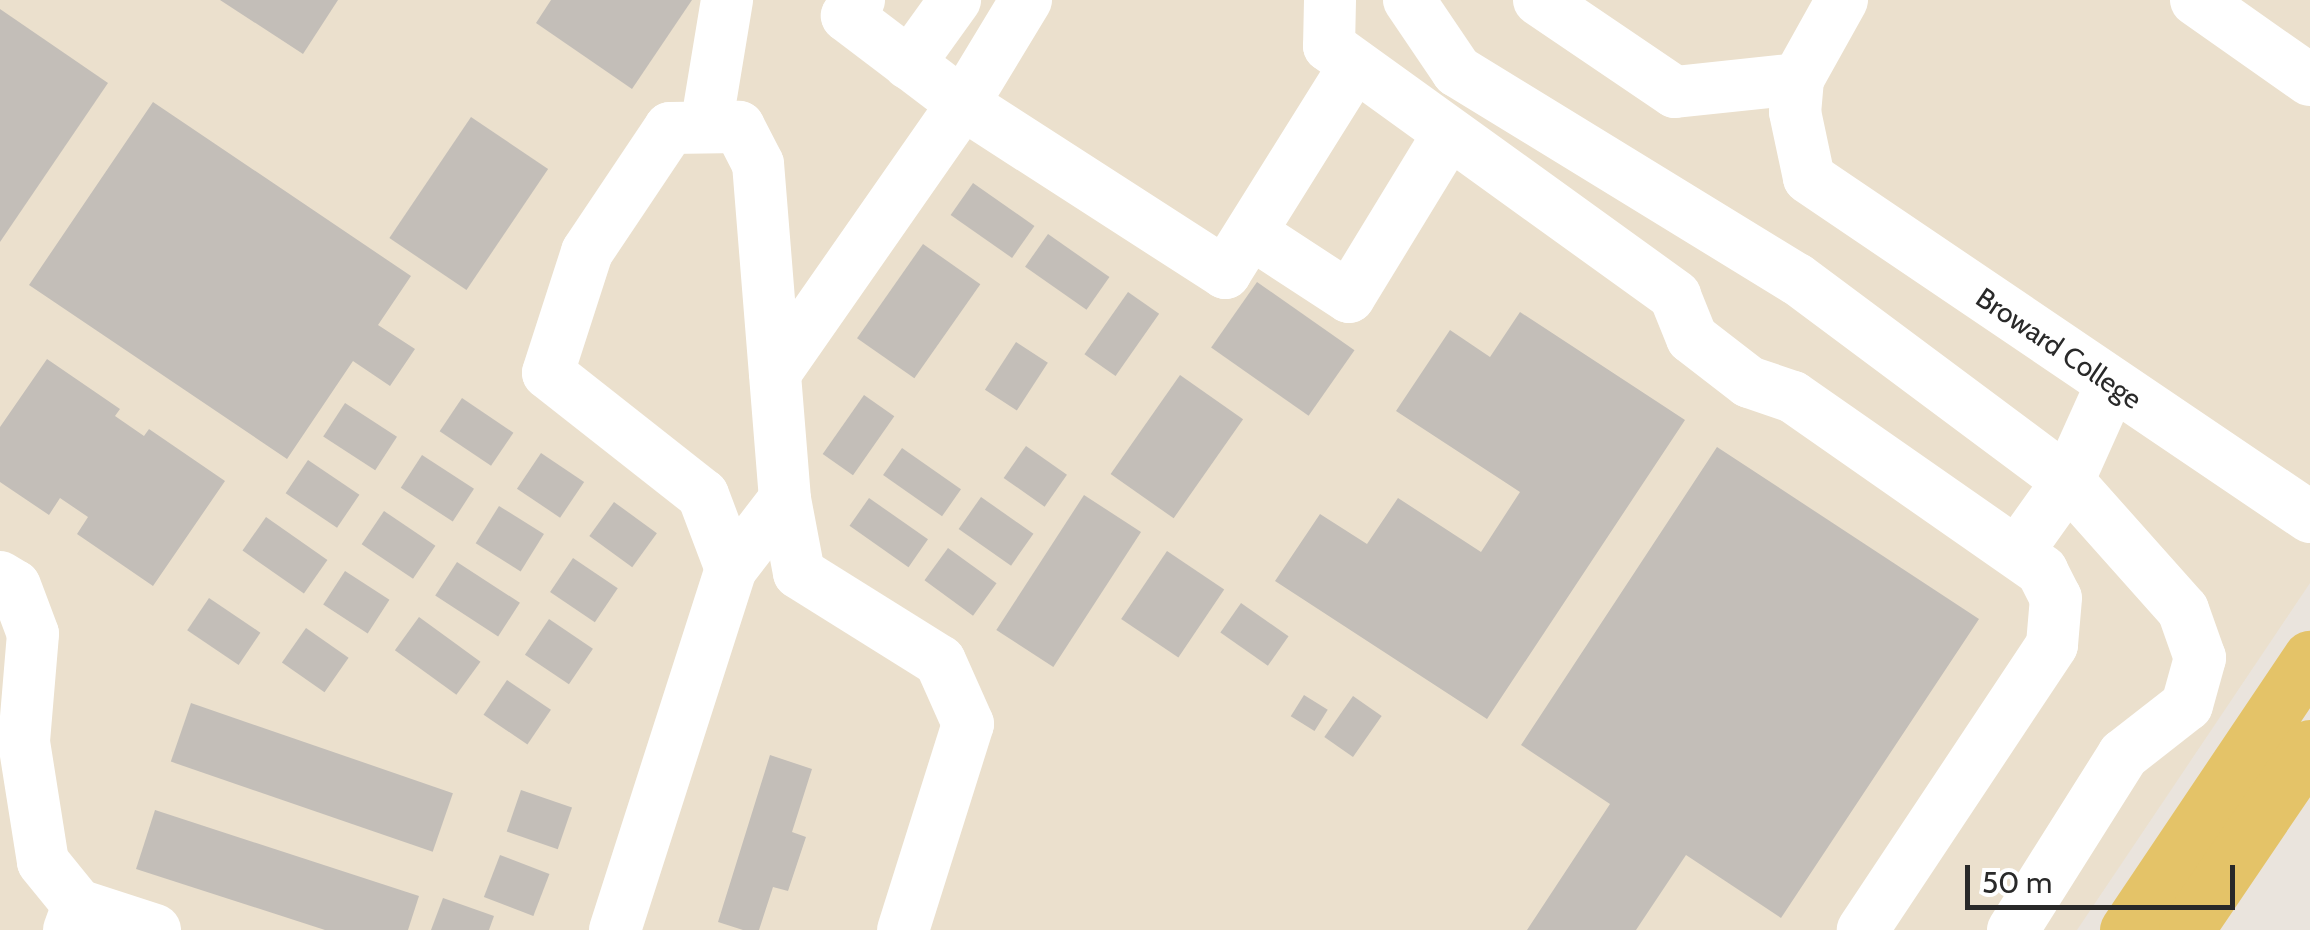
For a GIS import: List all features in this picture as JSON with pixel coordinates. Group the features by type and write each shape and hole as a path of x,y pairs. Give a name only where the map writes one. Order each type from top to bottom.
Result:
{"main road":[{"path":"2127,930 2310,658"},
{"path":"2186,930 2310,747"}],"street":[{"path":"706,128 727,0"},
{"path":"859,0 848,16 962,104 1225,274 1355,65"},
{"path":"909,64 955,0"},
{"path":"775,373 962,104 1026,0"},
{"path":"1330,0 1329,46 1675,296 1692,338 1749,382 1793,397 2019,550 2042,570 2056,598 2052,645 1863,930"},
{"path":"1409,0 1457,71 1797,279 2068,481 2183,610 2200,658 2187,705 2122,755 2013,930"},
{"path":"1538,0 1675,92 1798,79 1842,0"},
{"path":"2196,0 2310,80"},
{"name":"Broward College","path":"1798,79 1795,112 1809,178 2310,517"},
{"path":"731,569 702,495 548,373 586,252 670,128 739,127 758,164 785,499 800,573 940,660 968,724 903,930"},
{"path":"1250,233 1349,297 1448,133"},
{"path":"1625,260 1665,200"},
{"path":"2019,550 2068,481 2112,383"},
{"path":"615,930 731,569 785,499"},
{"path":"0,577 14,586 33,634 12,733 43,862 74,917 155,930"}],"shaded area":[{"path":"0,0 2310,0 2310,583 2077,930 0,930"}],"building":[{"path":"220,0 338,0 303,54"},
{"path":"551,0 692,0 632,89 536,23"},
{"path":"0,9 108,83 0,242"},
{"path":"153,102 411,276 378,325 415,349 390,386 353,361 287,459 29,285"},
{"path":"471,117 548,169 466,290 389,238"},
{"path":"973,183 1034,226 1012,258 951,215"},
{"path":"1048,234 1109,277 1086,310 1025,267"},
{"path":"923,244 980,284 914,378 857,338"},
{"path":"1257,282 1354,350 1309,416 1211,348"},
{"path":"1128,292 1159,314 1116,376 1084,354"},
{"path":"1520,312 1685,420 1487,719 1275,581 1320,514 1367,544 1398,498 1481,552 1520,492 1396,411 1450,330 1490,357"},
{"path":"1016,342 1048,363 1017,411 985,390"},
{"path":"47,359 120,409 115,416 144,436 149,429 225,481 153,586 77,534 88,517 60,498 49,515 0,482 0,427"},
{"path":"1180,375 1243,419 1174,518 1111,474"},
{"path":"864,395 894,416 853,475 823,454"},
{"path":"462,398 513,433 491,466 440,431"},
{"path":"345,403 397,437 375,470 323,437"},
{"path":"1026,446 1067,475 1045,507 1004,478"},
{"path":"1717,447 1979,619 1781,918 1686,855 1636,930 1527,930 1610,804 1521,745"},
{"path":"902,448 961,489 942,516 883,475"},
{"path":"541,453 584,482 560,518 517,489"},
{"path":"422,455 474,489 453,521 401,488"},
{"path":"308,460 359,495 337,528 286,493"},
{"path":"1084,495 1141,532 1053,667 996,630"},
{"path":"981,497 1033,534 1011,566 959,529"},
{"path":"869,498 928,539 908,567 849,526"},
{"path":"614,502 657,533 632,567 589,536"},
{"path":"499,506 544,534 521,571 476,543"},
{"path":"384,511 435,546 413,579 362,544"},
{"path":"266,517 327,560 304,594 242,551"},
{"path":"948,548 997,583 973,616 924,580"},
{"path":"1167,551 1224,590 1178,658 1121,619"},
{"path":"573,558 618,588 595,622 550,592"},
{"path":"457,562 520,603 498,636 435,596"},
{"path":"345,571 389,600 368,633 323,605"},
{"path":"209,598 260,633 239,665 187,630"},
{"path":"1241,603 1289,636 1268,666 1220,632"},
{"path":"419,617 480,662 456,695 395,650"},
{"path":"549,619 593,649 569,684 525,655"},
{"path":"306,628 349,658 325,692 282,662"},
{"path":"507,680 551,710 527,744 484,715"},
{"path":"1304,695 1328,710 1314,731 1291,716"},
{"path":"1353,696 1382,716 1353,757 1324,737"},
{"path":"191,703 453,793 433,852 171,762"},
{"path":"770,755 812,769 792,832 806,837 788,891 773,887 759,930 743,930 718,922"},
{"path":"521,790 572,808 558,849 507,832"},
{"path":"155,810 419,896 408,930 325,930 136,869"},
{"path":"500,855 549,874 533,916 484,897"},
{"path":"443,898 494,916 489,930 431,930"}]}
